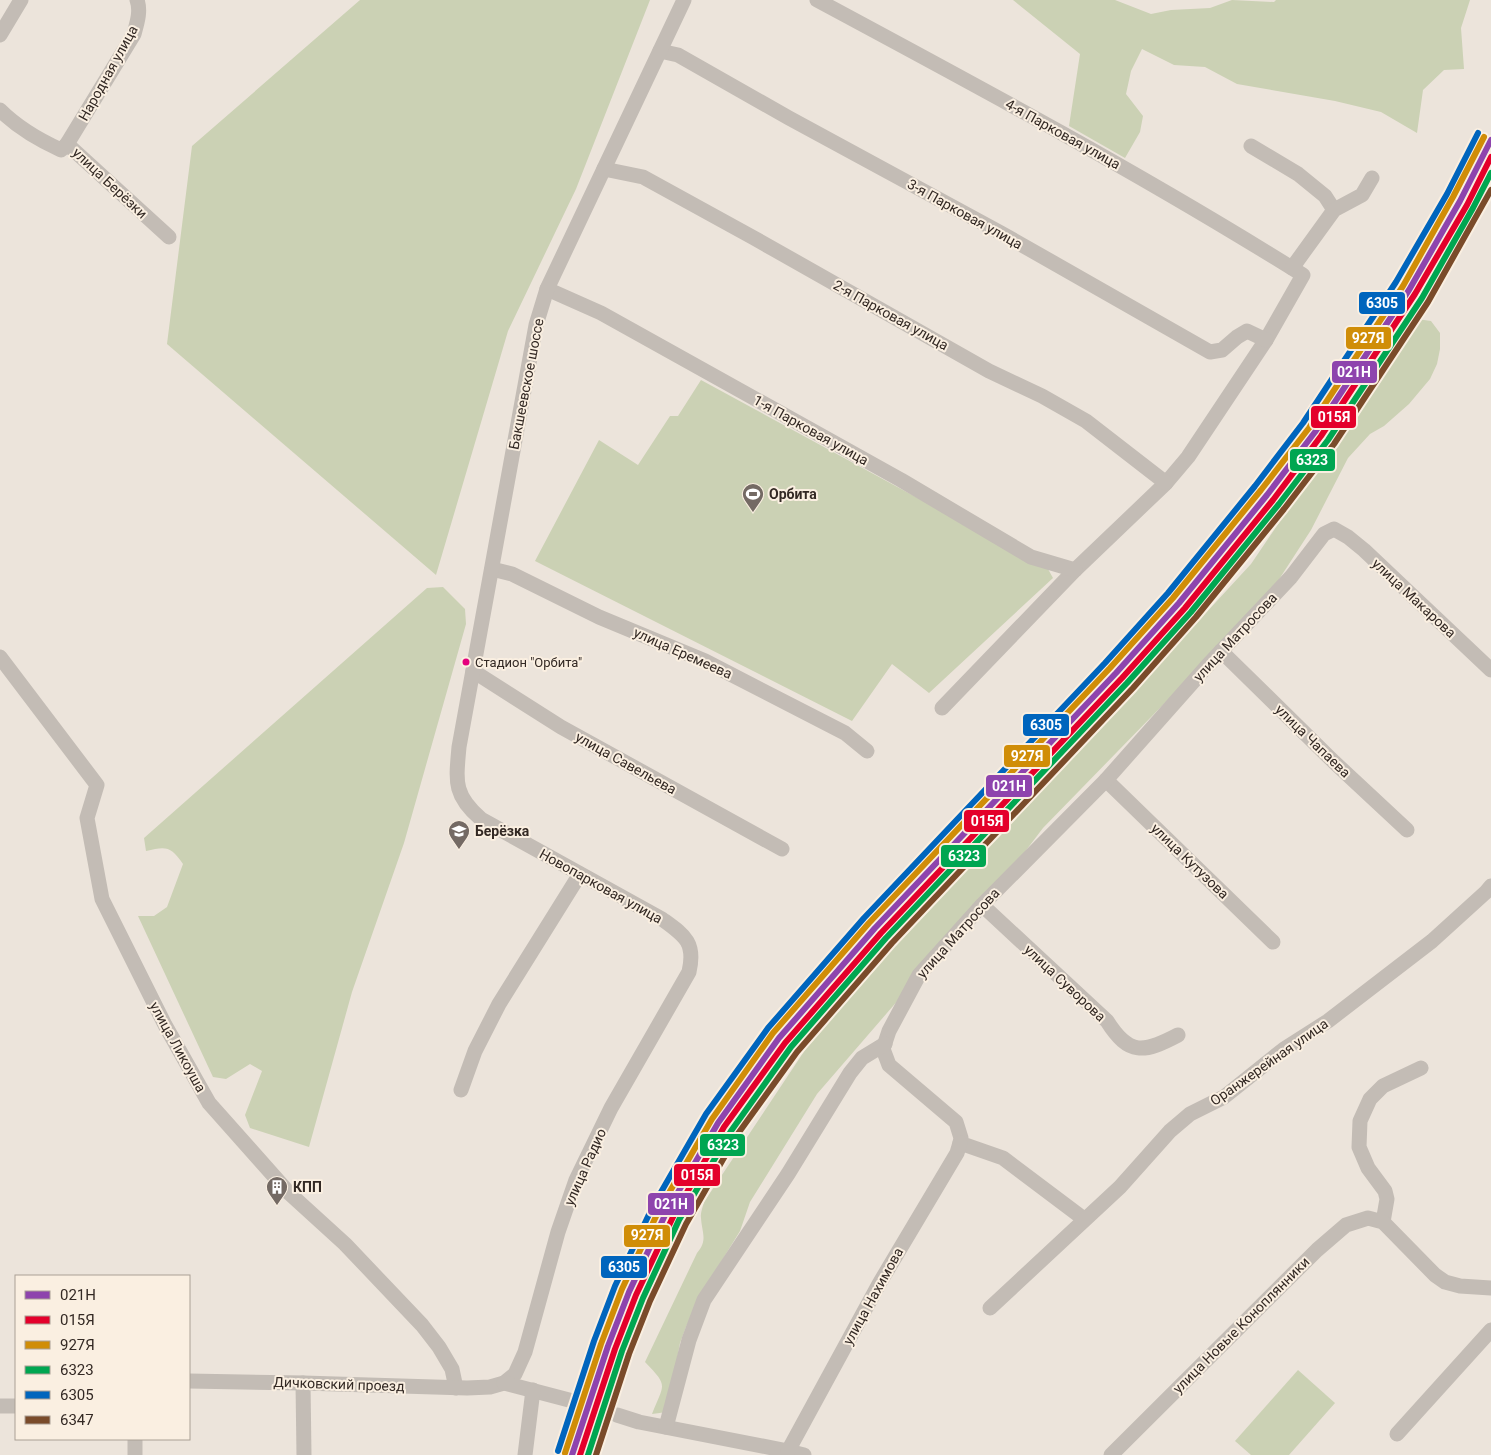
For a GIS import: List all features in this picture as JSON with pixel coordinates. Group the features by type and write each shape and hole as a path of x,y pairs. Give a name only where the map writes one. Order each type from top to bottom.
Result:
{"street":[{"path":"0,35 21,0"},
{"name":"Народная улица","path":"68,144 134,34 138,20 137,0"},
{"name":"Бакшеевское шоссе","path":"460,795 457,776 459,747 536,325 546,289 684,0"},
{"name":"4-я Парковая улица","path":"818,0 1034,117 1226,227 1298,271"},
{"name":"3-я Парковая улица","path":"660,52 678,55 789,118 1001,233 1210,352 1222,350 1237,337 1248,331 1266,340"},
{"name":"улица Берёзки","path":"0,110 42,141 61,150 68,144 169,237"},
{"path":"1251,146 1298,174 1325,196 1334,210"},
{"name":"2-я Парковая улица","path":"604,169 642,177 989,371 1042,396 1086,422 1166,483"},
{"path":"942,708 1075,570 1166,483 1188,457 1266,340 1298,271 1334,210 1362,195 1372,178"},
{"name":"1-я Парковая улица","path":"546,289 609,318 901,480 1031,557 1075,570"},
{"name":"улица Матросова","path":"885,1044 889,1032 918,975 982,905 1106,780 1221,651 1291,577 1324,534 1334,529"},
{"name":"улица Макарова","path":"1334,529 1364,550 1491,670"},
{"name":"улица Еремеева","path":"492,570 512,574 599,617 705,661 845,734 867,751"},
{"name":"улица Чапаева","path":"1221,651 1334,762 1407,830"},
{"name":"улица Ликоуша","path":"0,657 97,785 87,818 102,899 165,1024 209,1103 289,1193 345,1244 422,1326 439,1347 452,1369 456,1388"},
{"name":"улица Савельева","path":"473,671 561,727 782,848"},
{"name":"улица Кутузова","path":"1106,780 1273,942"},
{"name":"Новопарковая улица","path":"460,795 471,810 481,819 662,919 682,934 689,946"},
{"path":"461,1090 474,1051 499,1004 580,874"},
{"name":"Оранжерейная улица","path":"990,1308 1120,1187 1170,1131 1190,1114 1224,1098 1284,1049 1344,1009 1432,941 1491,886"},
{"name":"улица Суворова","path":"982,905 1107,1021 1116,1036 1125,1044 1139,1049 1157,1046 1178,1035"},
{"name":"улица Радио","path":"497,1385 515,1374 525,1352 558,1232 576,1180 611,1108 689,972 692,959 689,946"},
{"path":"885,1044 883,1049 888,1064 956,1122 962,1138 960,1143 1003,1158 1084,1219"},
{"path":"666,1427 689,1340 704,1300 788,1174 850,1073 862,1058 885,1044"},
{"path":"1421,1068 1383,1086 1370,1099 1360,1121 1360,1147 1368,1168 1385,1191 1387,1199 1383,1222 1435,1275 1445,1282 1460,1286 1491,1288"},
{"name":"улица Нахимова","path":"788,1451 879,1284 957,1153 960,1143"},
{"name":"улица Новые Коноплянники","path":"1111,1455 1310,1257 1346,1226 1368,1218 1383,1222"},
{"path":"1397,1434 1491,1330"},
{"name":"Дичковский проезд","path":"190,1381 456,1388 497,1385 533,1390 569,1400"},
{"path":"303,1383 304,1455"},
{"path":"525,1455 533,1390"},
{"path":"0,1406 15,1406"},
{"path":"617,1415 639,1422 804,1455"},
{"path":"135,1440 136,1455"}],"green space":[{"path":"360,0 650,0 576,189 508,331 436,575 167,344 192,146"},
{"path":"1013,0 1115,0 1151,14 1171,10 1210,8 1232,0 1274,2 1276,0 1470,0 1461,28 1464,69 1444,70 1423,90 1417,133 1381,112 1335,101 1237,84 1205,67 1174,65 1142,49 1131,71 1126,94 1143,116 1140,132 1125,158 1069,126 1080,54"},
{"path":"1417,319 1431,321 1440,333 1440,349 1437,364 1430,379 1409,404 1384,426 1370,434 1348,458 1311,530 1267,598 1043,828 1014,866 817,1094 750,1202 740,1231 705,1288 686,1327 680,1343 667,1412 652,1414 662,1386 658,1376 645,1362 702,1244 704,1236 701,1212 704,1202 807,1047 907,929 1097,731 1251,564"},
{"name":"Орбита","path":"701,380 1048,569 1053,578 929,693 892,664 852,721 535,561 599,440 638,465 670,416 678,416"},
{"path":"443,587 465,609 466,624 404,843 352,992 309,1147 250,1128 245,1115 262,1071 250,1064 226,1079 213,1077 138,916 154,916 167,907 183,864 168,849 159,848 146,851 144,838 427,588"},
{"path":"1298,1370 1335,1403 1289,1455 1251,1455 1235,1441"}],"transit line":[{"name":"6305","path":"558,1451 594,1341 615,1286 653,1206 706,1114 768,1028 864,918 1105,663 1168,593 1255,486 1303,423 1396,282 1447,194 1478,133"},
{"name":"927Я","path":"565,1453 601,1344 622,1289 659,1210 712,1119 773,1033 869,923 1110,668 1173,598 1261,490 1309,428 1403,286 1484,137"},
{"name":"021Н","path":"572,1455 608,1346 629,1292 666,1213 718,1123 779,1038 875,928 1116,673 1179,603 1267,495 1315,432 1409,290 1460,201 1491,140"},
{"name":"015Я","path":"580,1455 615,1349 636,1295 673,1217 724,1127 785,1043 881,933 1122,678 1185,608 1273,500 1321,436 1415,294 1467,205 1491,157"},
{"name":"6323","path":"588,1455 622,1351 643,1298 679,1220 731,1131 791,1047 886,938 1127,683 1191,612 1279,504 1328,440 1422,298 1491,173"},
{"name":"6347","path":"596,1455 629,1354 650,1301 686,1224 737,1135 797,1052 892,943 1133,688 1196,617 1284,509 1334,444 1428,302 1491,190"}],"place":[{"name":"Орбита","path":"753,513"},
{"name":"Стадион \"Орбита\"","path":"466,662"},
{"name":"Берёзка","path":"459,850"},
{"name":"КПП","path":"277,1206"}]}
